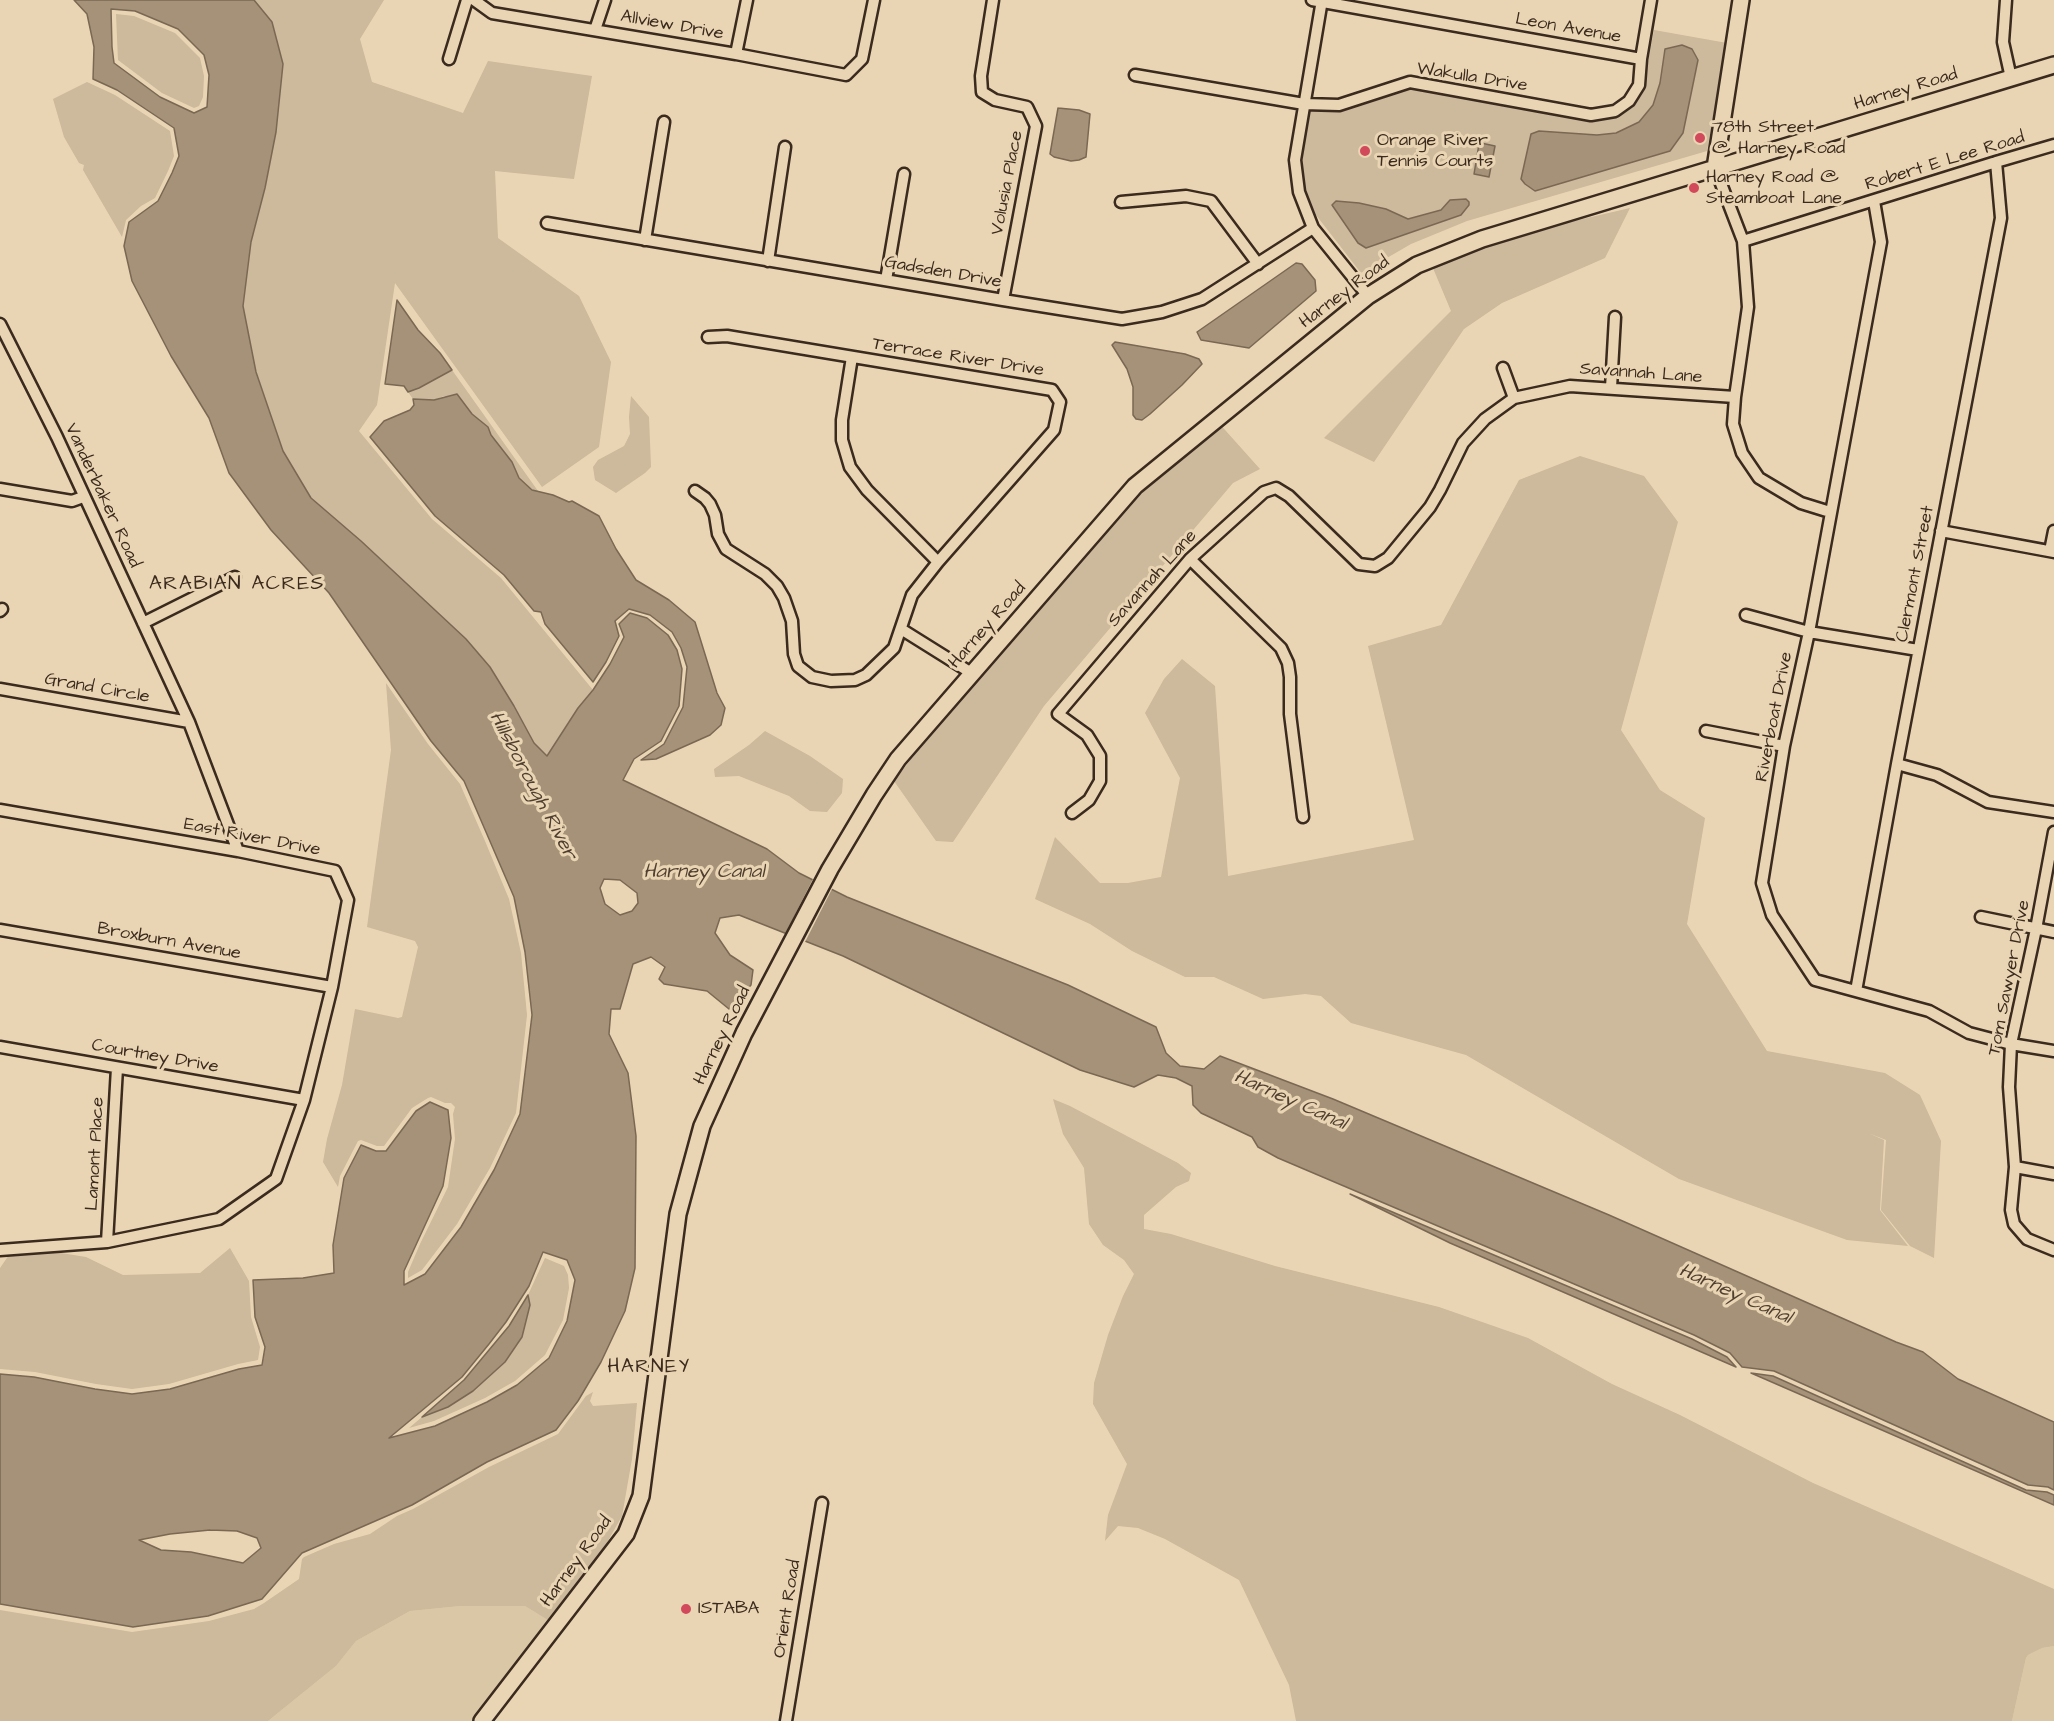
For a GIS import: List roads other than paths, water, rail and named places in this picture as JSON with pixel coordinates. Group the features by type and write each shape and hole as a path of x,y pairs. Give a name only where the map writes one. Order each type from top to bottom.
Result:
{"street":[{"path":"449,59 467,0"},
{"name":"Allview Drive","path":"474,0 492,13 846,75 862,59 874,0"},
{"path":"595,30 604,0"},
{"path":"736,54 747,0"},
{"name":"Volusia Place","path":"993,0 981,76 982,92 995,100 1027,107 1036,126 1003,300"},
{"name":"Wakulla Drive","path":"1135,75 1304,104 1339,105 1410,82 1591,115 1615,111 1629,101 1639,85 1651,0"},
{"path":"1741,0 1715,168 1743,242 1748,308 1733,424 1742,453 1759,478 1802,502 1830,512"},
{"path":"2006,0 2003,42 2011,78"},
{"path":"1318,1 1295,160 1299,192 1313,228 1368,296"},
{"name":"Leon Avenue","path":"1318,1 1641,58"},
{"name":"Harney Road","path":"482,1721 626,1534 641,1496 678,1214 690,1170 707,1116 744,1033 830,869 898,759 1135,486 1368,296 1417,265 1482,239 2054,65"},
{"path":"645,240 664,122"},
{"name":"Robert E Lee Road","path":"1743,242 1996,162 2054,146"},
{"path":"768,261 785,147"},
{"name":"Clermont Street","path":"1856,991 1918,650 2001,218 1996,162"},
{"path":"886,280 904,174"},
{"path":"1121,201 1186,196 1211,201 1258,264"},
{"name":"Riverboat Drive","path":"1874,201 1881,242 1809,632 1785,746 1762,883 1772,915 1815,980 1929,1011 1969,1033 2011,1044 2054,1051"},
{"name":"Gadsden Drive","path":"547,223 1122,318 1162,312 1202,299 1313,228"},
{"path":"1611,388 1615,317"},
{"name":"Vanderbaker Road","path":"0,324 57,437 189,722 238,851"},
{"name":"Terrace River Drive","path":"695,491 710,504 715,515 718,534 726,549 765,574 777,586 789,609 794,654 798,666 812,677 831,681 855,680 866,675 894,648 912,595 938,562 1054,430 1060,402 1052,390 727,336 708,337"},
{"path":"852,357 842,420 842,440 850,467 867,490 938,562"},
{"path":"1503,368 1514,398"},
{"name":"Savannah Lane","path":"1072,813 1089,800 1100,781 1100,756 1087,735 1058,714 1190,559 1264,492 1275,488 1289,496 1359,564 1375,566 1388,558 1430,507 1463,443 1485,419 1514,398 1570,386 1735,396"},
{"path":"0,489 72,501 83,497"},
{"path":"1941,531 2052,552 2054,531"},
{"path":"1190,559 1281,648 1288,663 1290,714 1303,817"},
{"path":"143,622 235,577"},
{"path":"1746,615 1809,632 1918,650"},
{"path":"901,629 973,674"},
{"name":"Grand Circle","path":"0,689 189,722"},
{"path":"1706,731 1785,746"},
{"path":"1897,764 1937,775 1988,802 2054,812"},
{"name":"East River Drive","path":"0,810 238,851 335,871 348,900 332,987 304,1100 276,1179 219,1219 107,1242 0,1250"},
{"name":"Tom Sawyer Drive","path":"2054,831 2011,1044 2009,1087 2015,1167 2011,1210 2014,1224 2027,1239 2054,1250"},
{"path":"1981,917 2054,932"},
{"name":"Broxburn Avenue","path":"0,930 332,987"},
{"name":"Courtney Drive","path":"0,1047 304,1100"},
{"name":"Lamont Place","path":"107,1242 117,1068"},
{"path":"2015,1167 2054,1174"},
{"name":"Orient Road","path":"786,1721 822,1503"}],"water":[{"path":"74,0 254,0 272,22 283,64 276,132 251,242 243,306 256,372 283,451 311,498 361,541 466,639 490,667 534,743 547,756 610,664 624,637 619,624 630,613 647,618 668,635 677,650 682,669 679,706 661,741 634,759 623,780 767,849 799,873 847,897 1068,985 1156,1027 1166,1053 1180,1066 1204,1069 1220,1056 1333,1099 1609,1215 1923,1352 1958,1379 2054,1422 2054,1490 2048,1487 2028,1485 1774,1371 1742,1367 1730,1353 1694,1335 1278,1158 1258,1147 1252,1137 1201,1113 1193,1105 1192,1086 1176,1078 1158,1075 1134,1087 1080,1070 843,956 739,915 720,918 715,933 730,955 753,970 751,985 729,1009 707,991 664,984 659,979 665,967 651,957 633,964 620,1009 611,1009 609,1034 628,1073 636,1136 635,1268 625,1311 601,1362 578,1401 556,1430 487,1462 412,1505 302,1553 262,1599 208,1616 133,1627 0,1604 0,1374 34,1377 132,1394 170,1389 239,1369 262,1365 265,1347 255,1317 253,1280 303,1278 334,1273 333,1245 344,1178 361,1145 376,1151 386,1151 416,1111 430,1102 448,1110 451,1138 443,1186 404,1271 404,1285 425,1274 461,1227 494,1170 520,1114 532,1015 525,952 514,897 464,781 431,741 329,593 271,530 229,473 209,418 171,356 132,281 124,246 129,222 158,201 179,156 174,128 117,90 93,79 94,47 87,14","holes":["111,9 135,11 178,29 204,55 209,75 207,107 194,113 160,97 114,63","604,879 620,880 637,893 638,903 632,911 620,915 605,904 600,888","543,1252 567,1260 575,1280 567,1321 549,1358 517,1385 487,1402 435,1426 389,1438 462,1377 506,1322 529,1286","210,1530 237,1531 257,1538 261,1548 243,1563 191,1552 161,1550 139,1540"]},
{"path":"1682,45 1692,49 1698,60 1683,133 1670,151 1535,191 1525,184 1521,179 1531,134 1539,131 1597,135 1616,133 1639,122 1653,105 1660,83 1665,49"},
{"path":"1058,108 1079,110 1090,114 1086,157 1071,161 1050,154"},
{"path":"1481,143 1495,146 1489,177 1474,174"},
{"path":"1466,199 1469,205 1461,215 1366,248 1358,243 1332,205 1336,201 1359,203 1386,209 1408,219 1441,210 1450,200"},
{"path":"1296,263 1302,264 1315,280 1316,291 1249,348 1201,340 1197,332"},
{"path":"397,300 418,330 440,353 452,370 408,392 404,386 385,384"},
{"path":"1115,342 1185,354 1199,359 1202,364 1150,414 1142,420 1136,419 1133,415 1133,387 1127,369 1112,345"},
{"path":"457,394 472,414 488,427 491,435 512,462 519,478 532,490 572,501 599,516 636,580 669,600 695,622 717,693 725,708 721,725 710,735 656,759 641,760 664,744 683,707 687,667 681,648 672,632 650,615 629,609 615,621 619,636 593,682 545,624 541,612 534,611 504,575 435,516 370,437 384,421 410,410 414,405 413,399 434,400"},
{"path":"1350,1194 1692,1339 1727,1357 1736,1367 1450,1243"},
{"path":"528,1295 530,1305 522,1337 505,1362 473,1391 448,1407 422,1417 464,1380 509,1326"},
{"path":"1751,1373 1773,1376 2026,1490 2054,1495 2054,1505"}],"place":[{"name":"78th Street @ Harney Road","path":"1700,138"},
{"name":"Orange River Tennis Courts","path":"1365,151"},
{"name":"Harney Road @ Steamboat Lane","path":"1694,188"},
{"name":"ISTABA","path":"686,1609"}],"district":[{"name":"ARABIAN ACRES","path":"237,585"},
{"name":"HARNEY","path":"649,1368"}],"water label":[{"name":"Hillsborough River","path":"532,786"},
{"name":"Harney Canal","path":"704,873"},
{"name":"Harney Canal","path":"1290,1101"},
{"name":"Harney Canal","path":"1735,1295"}]}
